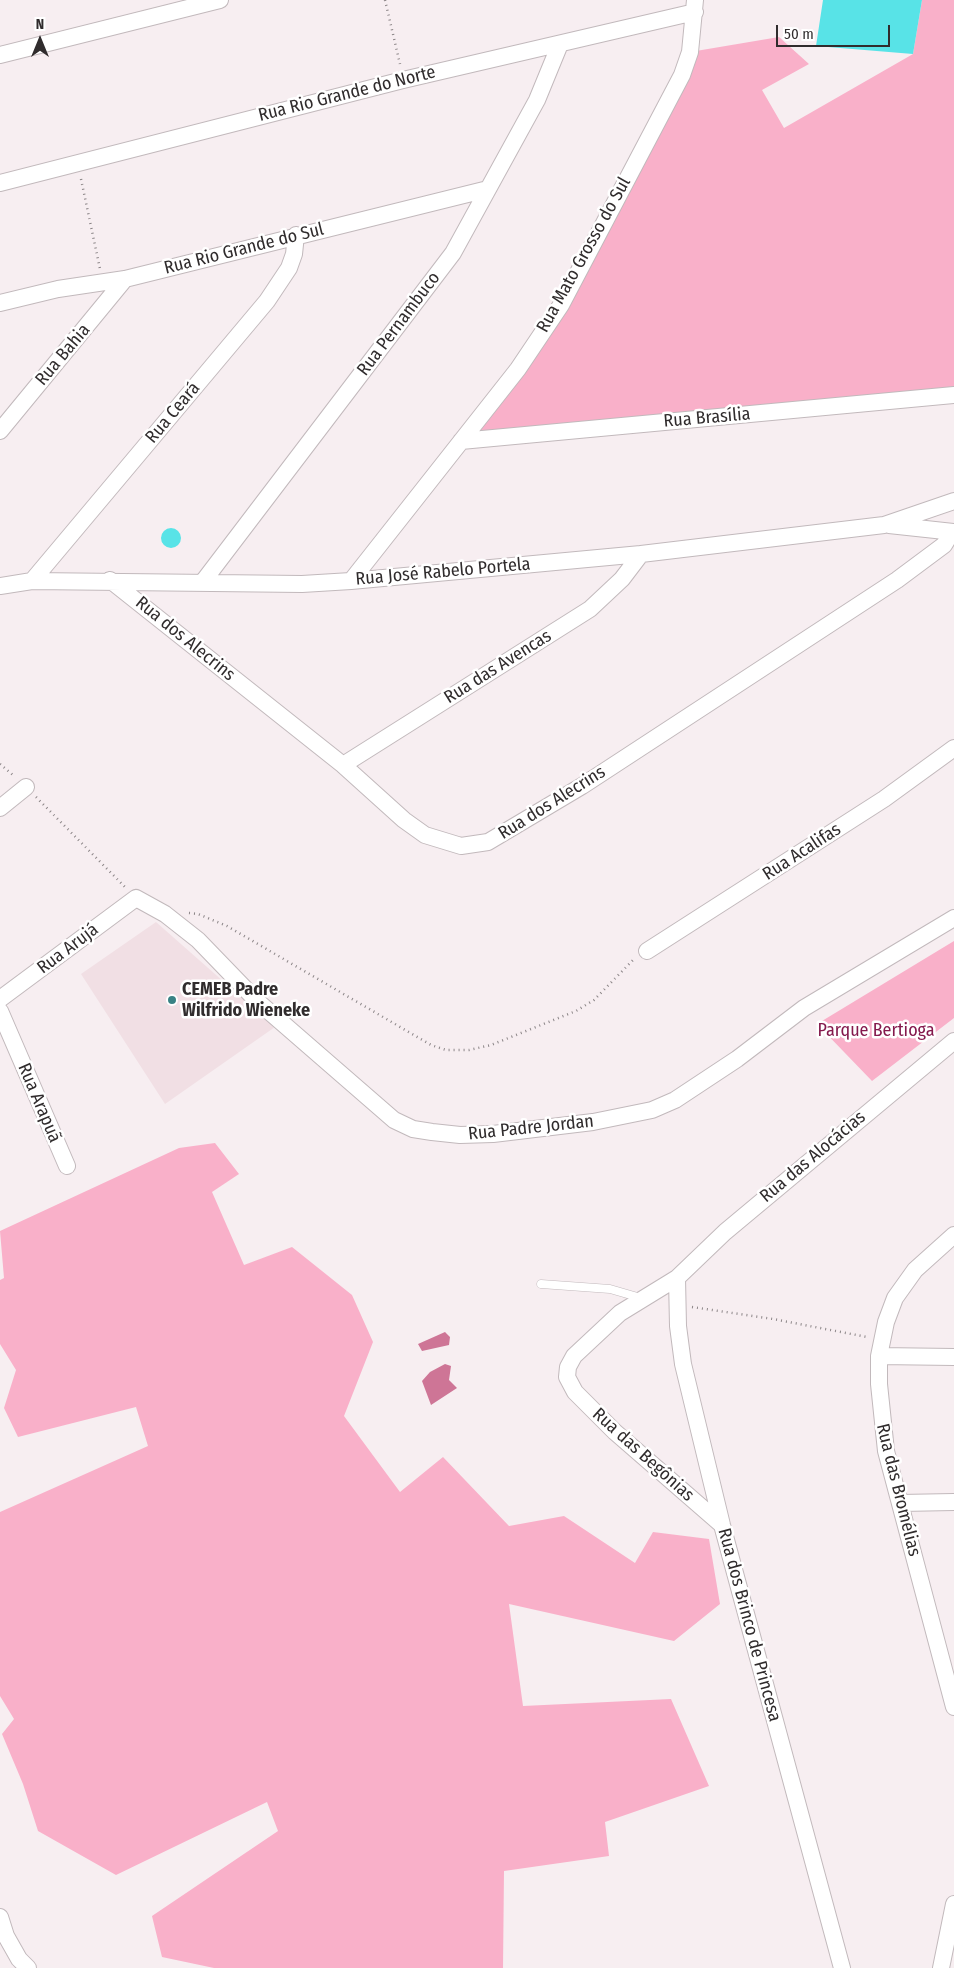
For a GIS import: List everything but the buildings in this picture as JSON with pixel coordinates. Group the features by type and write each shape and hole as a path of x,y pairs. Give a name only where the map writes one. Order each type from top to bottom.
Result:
{"street":[{"path":"0,55 220,0"},
{"name":"Rua Rio Grande do Norte","path":"0,183 403,80 560,44 695,6"},
{"name":"Rua Mato Grosso do Sul","path":"351,581 518,369 566,296 682,75 690,52 695,6"},
{"name":"Rua Pernambuco","path":"202,583 453,253 537,100 560,44"},
{"name":"Rua Rio Grande do Sul","path":"0,303 58,289 125,279 488,188"},
{"name":"Rua Ceará","path":"32,580 276,290 289,268 294,254 296,235"},
{"name":"Rua Bahia","path":"0,431 125,279"},
{"name":"Rua Brasília","path":"461,441 954,395"},
{"path":"884,525 954,500"},
{"path":"884,525 953,532"},
{"name":"Rua José Rabelo Portela","path":"0,586 32,580 302,584 351,581 641,554 884,525"},
{"name":"Rua dos Alecrins","path":"110,580 343,765 404,820 424,835 461,846 488,842 582,786 897,580 944,544 953,532"},
{"name":"Rua das Avencas","path":"343,765 590,609 622,579 641,554"},
{"name":"Rua Acalifas","path":"647,951 884,799 954,748"},
{"path":"0,808 26,787"},
{"name":"Rua Padre Jordan","path":"136,898 165,914 198,940 257,1001 394,1120 413,1129 460,1135 493,1134 593,1122 660,1106 682,1095 730,1064 804,1008 954,918"},
{"name":"Rua Arujá","path":"0,999 136,898"},
{"name":"Rua Arapuã","path":"0,1012 67,1166"},
{"name":"Rua das Alocácias","path":"677,1278 732,1226 954,1041"},
{"name":"Rua das Bromélias","path":"954,1235 915,1270 895,1298 886,1322 880,1356 880,1416 886,1450 900,1503 947,1652 954,1707"},
{"path":"643,1298 677,1278"},
{"name":"Rua dos Brinco de Princesa","path":"677,1278 680,1345 683,1364 722,1525 842,1968"},
{"name":"Rua das Begônias","path":"643,1298 620,1313 574,1356 567,1370 568,1381 575,1392 614,1432 722,1525"},
{"path":"880,1356 954,1357"},
{"path":"900,1503 954,1502"},
{"path":"941,1968 954,1904"},
{"path":"0,1917 6,1936 19,1959 28,1968"}],"lane":[{"path":"541,1284 610,1289 643,1298"}],"path":[{"path":"386,0 403,80"},
{"path":"78,162 102,282"},
{"path":"0,764 26,787 136,898"},
{"path":"165,914 198,914 221,924 431,1045 446,1050 470,1050 491,1045 576,1011 594,1000 632,960 647,951"},
{"path":"678,1305 773,1318 883,1340"}],"shaded area":[{"name":"CEMEB Padre Wilfrido Wieneke","path":"156,922 275,1027 165,1104 81,974"},
{"path":"445,1332 450,1337 449,1345 422,1351 418,1344"},
{"path":"445,1364 451,1366 449,1380 457,1388 431,1405 422,1381 430,1372"}],"green space":[{"path":"922,0 954,0 954,395 461,441 593,245 690,52 779,37 809,64 762,90 784,128 913,54"},
{"name":"Parque Bertioga","path":"954,941 954,1018 872,1081 817,1024"},
{"path":"215,1143 239,1174 212,1192 244,1265 292,1247 352,1295 373,1342 344,1416 400,1492 443,1457 509,1526 564,1516 635,1563 653,1532 709,1539 720,1604 674,1641 509,1604 523,1706 671,1699 709,1786 605,1822 609,1856 504,1871 503,1968 214,1968 162,1957 152,1916 278,1831 267,1802 116,1875 38,1831 23,1784 2,1734 14,1719 0,1696 0,1512 148,1446 136,1407 18,1437 4,1408 16,1370 0,1344 0,1280 4,1278 0,1231 179,1148"}],"place":[{"name":"CEMEB Padre Wilfrido Wieneke","path":"172,1000"}]}
